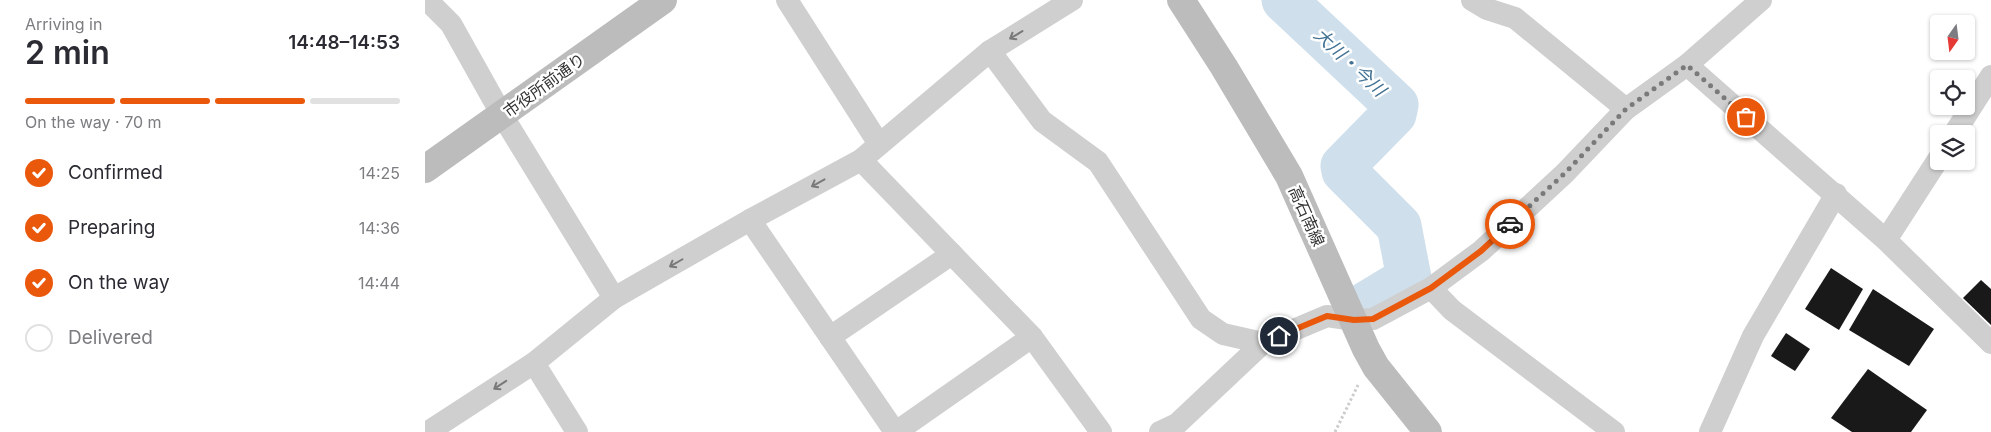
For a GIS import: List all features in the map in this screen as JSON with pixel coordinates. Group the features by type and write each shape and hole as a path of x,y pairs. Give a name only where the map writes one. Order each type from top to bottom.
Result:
{"street":[{"path":"427,0 451,24 502,115 614,298"},
{"name":"市役所前通り","path":"425,169 663,0"},
{"path":"787,0 879,144"},
{"path":"428,432 534,363 614,298 750,220 861,160 1045,8 1072,0"},
{"name":"高石南線","path":"1181,0 1224,67 1289,176 1376,367 1428,432"},
{"path":"1472,0 1487,9 1515,18 1626,109"},
{"path":"1160,432 1177,424 1263,343 1327,316 1354,320 1373,319 1431,288 1481,251 1565,173 1626,109 1687,65 1761,0"},
{"path":"991,51 1042,121 1098,162 1201,319 1223,334 1263,343"},
{"path":"1687,65 1836,194 1991,343"},
{"path":"1960,125 1991,76"},
{"path":"861,160 1032,337 1101,432"},
{"path":"1886,240 1931,170"},
{"path":"1710,432 1753,336 1836,194"},
{"path":"750,220 896,432 1032,337"},
{"path":"830,337 952,254"},
{"path":"1431,288 1453,310 1614,432"},
{"path":"534,363 577,432"}],"path":[{"path":"1335,432 1359,384 1376,367"}],"building":[{"path":"1831,268 1863,289 1839,330 1805,309"},
{"path":"1981,280 1991,289 1991,325 1963,298"},
{"path":"1873,289 1934,329 1909,366 1849,330"},
{"path":"1786,333 1810,349 1795,371 1771,356"},
{"path":"1868,369 1927,410 1911,432 1852,432 1831,418"}],"waterway":[{"name":"大川・今川","path":"1284,0 1396,105 1394,114 1343,166 1344,171 1399,226 1409,278 1366,304"}],"way so far":[{"path":"1510,224 1565,173 1626,109 1687,65 1746,117"}],"route":[{"path":"1279,336 1327,316 1354,320 1373,319 1431,288 1481,251 1510,224"}]}
